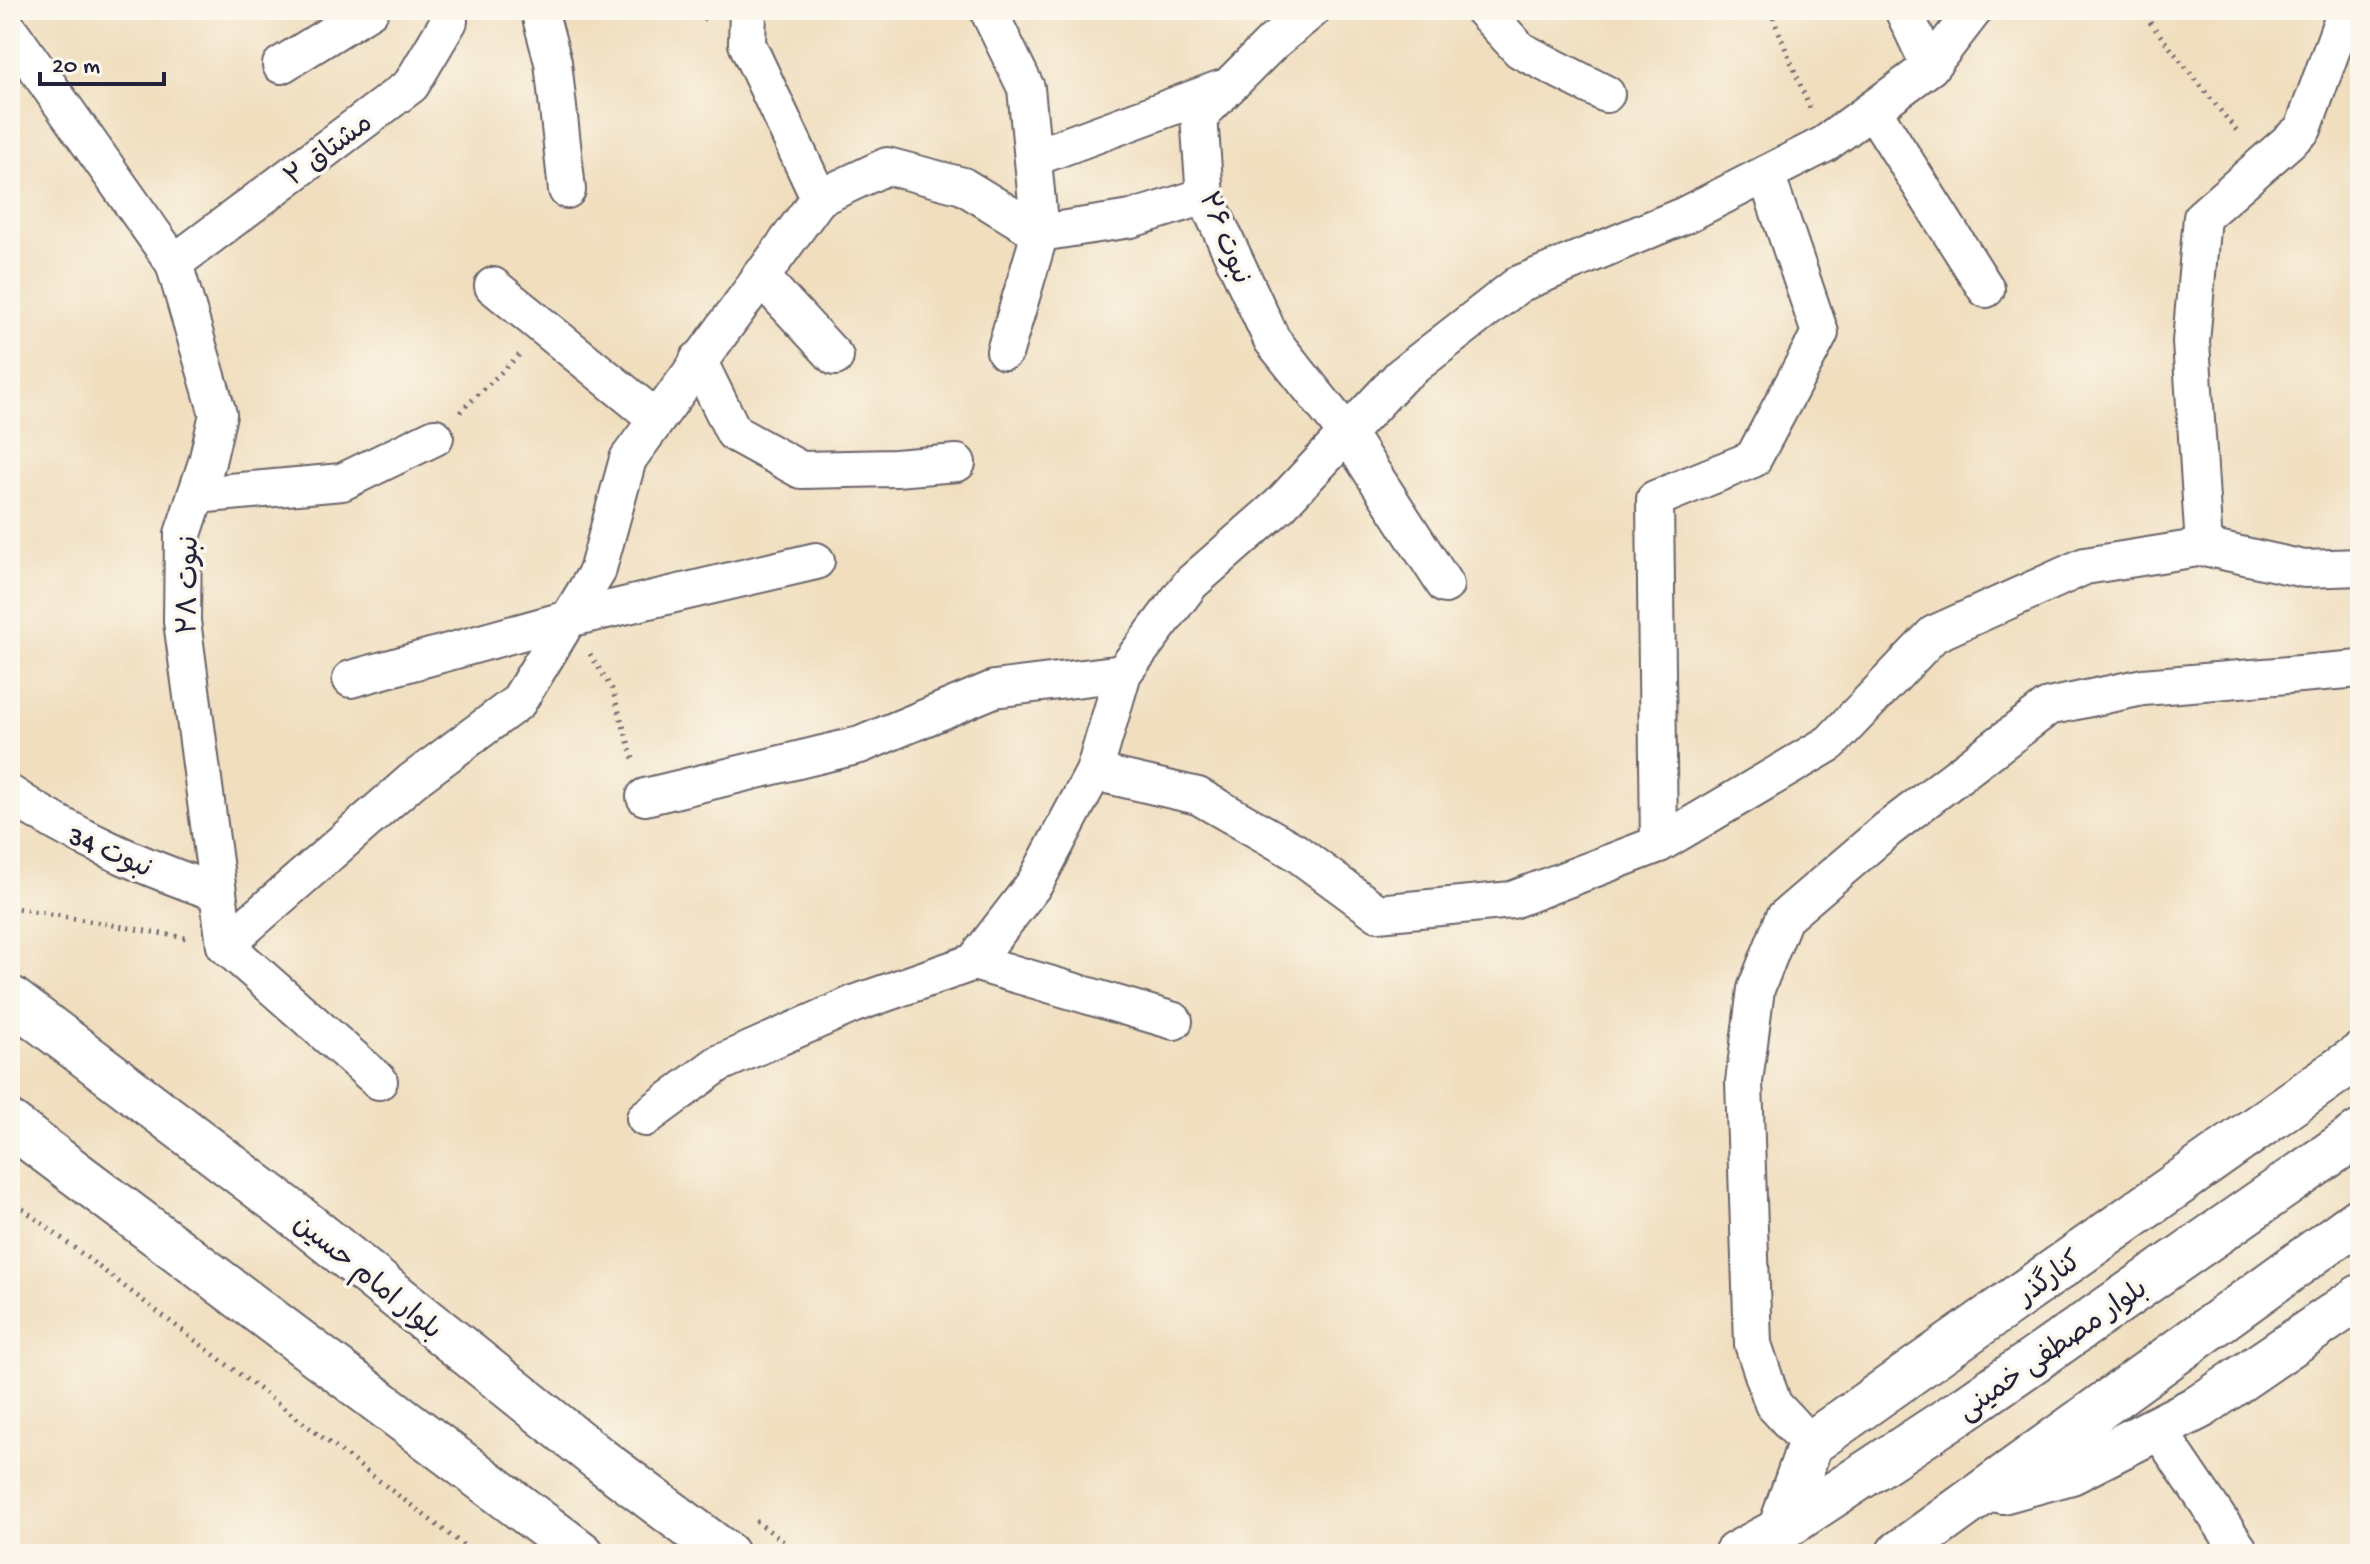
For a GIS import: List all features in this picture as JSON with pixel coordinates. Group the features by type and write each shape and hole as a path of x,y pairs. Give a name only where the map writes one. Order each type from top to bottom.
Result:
{"main road":[{"name":"بلوار امام حسین","path":"10,998 285,1207 599,1459 726,1554"},
{"name":"کنارگذر","path":"1810,1444 2360,1055"},
{"path":"10,1124 582,1554"},
{"name":"بلوار مصطفی خمینی","path":"1736,1554 1780,1530 1964,1409 2360,1133"},
{"path":"1898,1554 2360,1219"},
{"path":"1973,1500 2071,1472 2201,1406 2360,1297"},
{"path":"1780,1530 1810,1444"}],"street":[{"path":"281,65 370,10"},
{"name":"مشتاق ۲","path":"174,263 411,85 449,21 447,10"},
{"path":"539,10 553,62 567,190"},
{"path":"748,10 747,44 819,198"},
{"path":"988,10 1026,88 1040,233 1005,351"},
{"name":"نبوت ۲۶","path":"1312,10 1273,42 1199,116 1205,196 1272,340 1348,435 1445,585"},
{"path":"1483,10 1520,50 1606,94"},
{"path":"1903,10 1930,67"},
{"path":"645,1118 718,1064 854,1004 974,962 1035,883 1094,772 1123,673 1191,583 1280,505 1401,376 1519,284 1685,215 1825,144 1930,67 1974,10"},
{"path":"2204,547 2191,342 2202,217 2303,129 2346,10"},
{"name":"نبوت ۲۸","path":"10,31 174,263 218,414 183,534 182,621 225,945"},
{"path":"1033,158 1229,86"},
{"path":"1873,110 1986,289"},
{"path":"379,1081 225,945 412,781 518,702 597,572 628,459 819,198 887,166 963,186 1040,233 1131,219 1205,196"},
{"path":"1659,844 1655,499 1753,459 1820,333 1766,174"},
{"path":"760,276 835,357"},
{"path":"493,286 657,419"},
{"path":"698,360 734,433 801,470 957,463"},
{"path":"196,495 342,482 435,437"},
{"path":"1094,772 1198,796 1294,851 1378,913 1512,900 1659,844 1830,743 1934,634 2085,566 2204,547 2304,569 2360,567"},
{"path":"351,679 568,619 816,561"},
{"path":"1810,1444 1773,1404 1753,1344 1744,1082 1756,989 1784,918 1888,829 2048,707 2143,687 2360,669"},
{"path":"645,797 860,745 994,689 1123,673"},
{"name":"نبوت 34","path":"10,794 50,821 139,865 218,893"},
{"path":"974,962 1174,1021"},
{"path":"2157,1428 2242,1554"}],"path":[{"path":"1770,10 1825,144"},
{"path":"2140,10 2263,164"},
{"path":"435,437 546,329"},
{"path":"568,619 612,689 645,797"},
{"path":"10,907 225,945"},
{"path":"10,1199 475,1554"}]}
